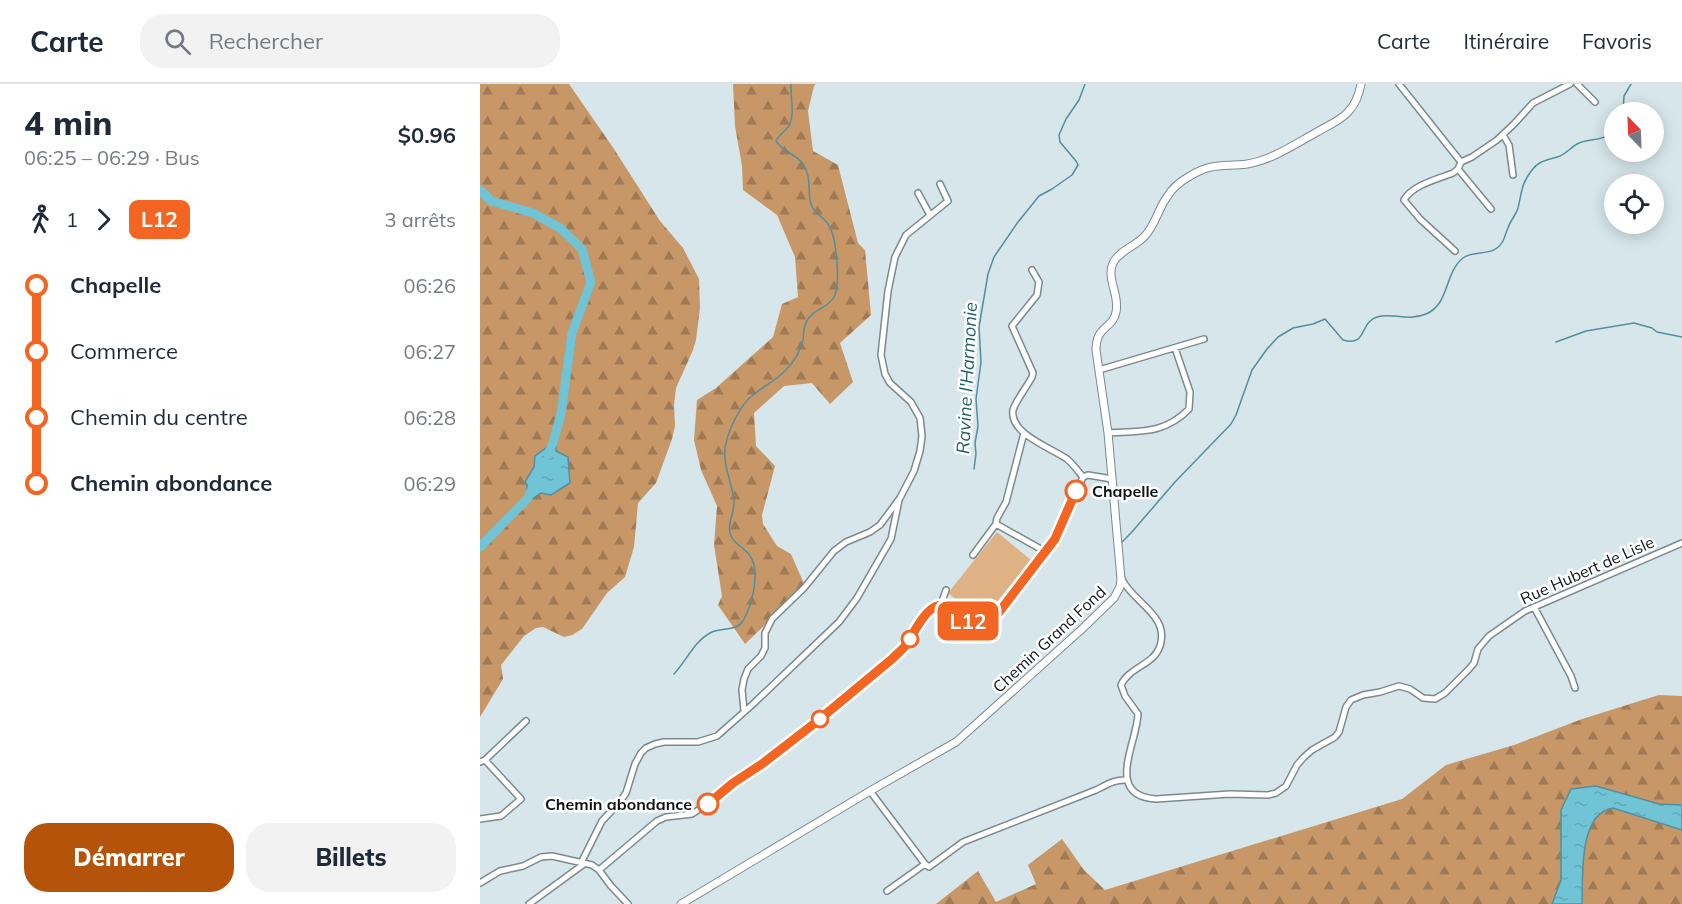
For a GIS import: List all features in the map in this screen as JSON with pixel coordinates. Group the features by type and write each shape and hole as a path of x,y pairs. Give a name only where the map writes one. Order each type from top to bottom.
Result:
{"street":[{"name":"Chemin Grand Fond","path":"681,904 956,742 1114,598 1121,579 1108,433 1096,340 1116,314 1111,275 1114,261 1141,240 1149,231 1166,197 1190,176 1213,166 1247,164 1262,160 1287,148 1346,115 1356,101 1361,84"},
{"path":"1399,84 1461,162"},
{"path":"1455,251 1420,219 1404,198 1417,188 1453,173 1461,162 1503,135 1533,103 1570,84"},
{"path":"1577,84 1595,102"},
{"path":"1503,135 1509,145 1513,176"},
{"path":"1458,169 1491,209"},
{"path":"744,711 742,690 744,679 748,669 761,656 765,648 765,633 772,619 804,588 834,551 846,542 880,525 900,498 914,471 922,436 920,418 911,402 890,383 885,374 881,355 888,291 895,257 906,235 948,201 940,184"},
{"path":"918,193 930,215"},
{"path":"1032,270 1039,282 1037,295 1012,326 1033,373 1013,410 1014,420 1024,433 1068,460 1083,477"},
{"path":"1099,370 1204,339"},
{"path":"1108,433 1149,431 1161,428 1173,423 1189,409 1191,392 1175,348"},
{"path":"974,555 996,524 1006,502 1024,433"},
{"path":"599,870 657,821 666,817 692,814 815,723 904,648 928,611 936,605 946,606 974,625 983,627 988,624 1055,539 1083,477 1088,475 1112,479"},
{"path":"529,904 583,863 602,821 626,793 635,764 646,748 664,742 698,742 717,736 839,622 857,598 891,539 900,498"},
{"path":"996,524 1046,552"},
{"name":"Rue Hubert de Lisle","path":"1127,780 1134,792 1148,799 1276,793 1287,786 1302,758 1335,737 1339,732 1346,707 1351,700 1399,686 1410,689 1423,698 1435,699 1445,693 1469,669 1474,663 1478,649 1498,629 1534,607 1682,543"},
{"path":"870,791 929,867 968,840 1112,782 1127,780 1125,772 1138,714 1125,696 1121,685 1124,679 1158,652 1161,635 1156,618 1121,579"},
{"path":"941,604 946,590"},
{"path":"1534,607 1571,676 1575,688"},
{"path":"480,819 501,816 521,799 482,761 525,721"},
{"path":"480,883 500,871 552,856 583,863 599,870 628,904"},
{"path":"886,891 925,864"}],"green space":[{"path":"480,84 569,84 660,221 683,248 699,279 700,308 693,350 676,388 675,426 672,439 656,483 638,503 634,547 625,577 607,593 582,629 572,635 564,637 543,627 536,628 524,636 501,665 503,679 480,717"},
{"path":"733,84 816,84 808,111 813,151 838,165 858,243 865,250 871,315 840,343 853,382 830,404 812,383 784,386 754,413 756,446 775,466 762,515 763,524 777,546 791,554 805,586 745,644 718,605 722,596 714,545 717,506 701,470 694,440 697,400 716,388 773,337 782,304 798,297 795,257 777,215 743,190 742,166 735,126"},
{"path":"1659,695 1682,696 1682,805 1659,804 1596,787 1571,789 1561,810 1561,880 1552,904 936,904 978,871 996,902 1036,884 1028,865 1062,839 1084,870 1105,890 1402,799 1446,765 1514,745 1582,719"},
{"path":"1613,808 1682,830 1682,904 1582,904 1583,864 1588,834 1602,813"}],"shaded area":[{"path":"997,532 1031,560 982,620 948,593"}],"water":[{"path":"550,445 556,445 556,451 568,457 570,483 551,495 541,493 532,499 527,495 525,482 534,467 535,456"},
{"path":"1596,786 1659,804 1682,805 1682,830 1613,808 1602,812 1594,821 1588,834 1583,864 1582,904 1552,904 1561,880 1561,810 1571,789"}],"waterway":[{"path":"674,674 695,646 710,633 740,624 752,598 755,579 753,563 750,556 735,542 730,532 734,501 725,450 736,417 748,400 781,375 791,364 800,349 808,318 829,303 837,289 834,238 826,221 812,207 806,169 797,158 776,141 790,123 791,84"},
{"name":"Ravine l'Harmonie","path":"974,469 978,426 976,399 981,362 979,327 988,274 994,257 1039,196 1072,175 1078,165 1060,142 1059,135 1066,119 1079,100 1085,84"},
{"path":"1624,102 1624,96 1631,84"},
{"path":"1121,543 1231,424 1252,370 1278,337 1293,328 1325,319 1343,340 1351,341 1360,337 1371,320 1377,317 1412,317 1426,314 1439,303 1457,264 1463,258 1495,250 1503,241 1517,211 1524,184 1535,167 1541,162 1563,155 1579,143 1604,137"},
{"path":"480,190 491,201 533,213 560,228 582,249 591,282 572,333 561,414 548,454"},
{"path":"1556,342 1586,331 1634,323 1652,328 1657,332 1682,337"},
{"path":"480,547 528,498 533,486"}],"bus line":[{"name":"L12","path":"708,804 815,723 892,659 904,648 928,611 936,605 946,606 974,625 983,627 993,620 1055,539 1076,491"}],"place":[{"name":"Chapelle","path":"1076,491"},
{"name":"Chemin abondance","path":"708,804"}]}
